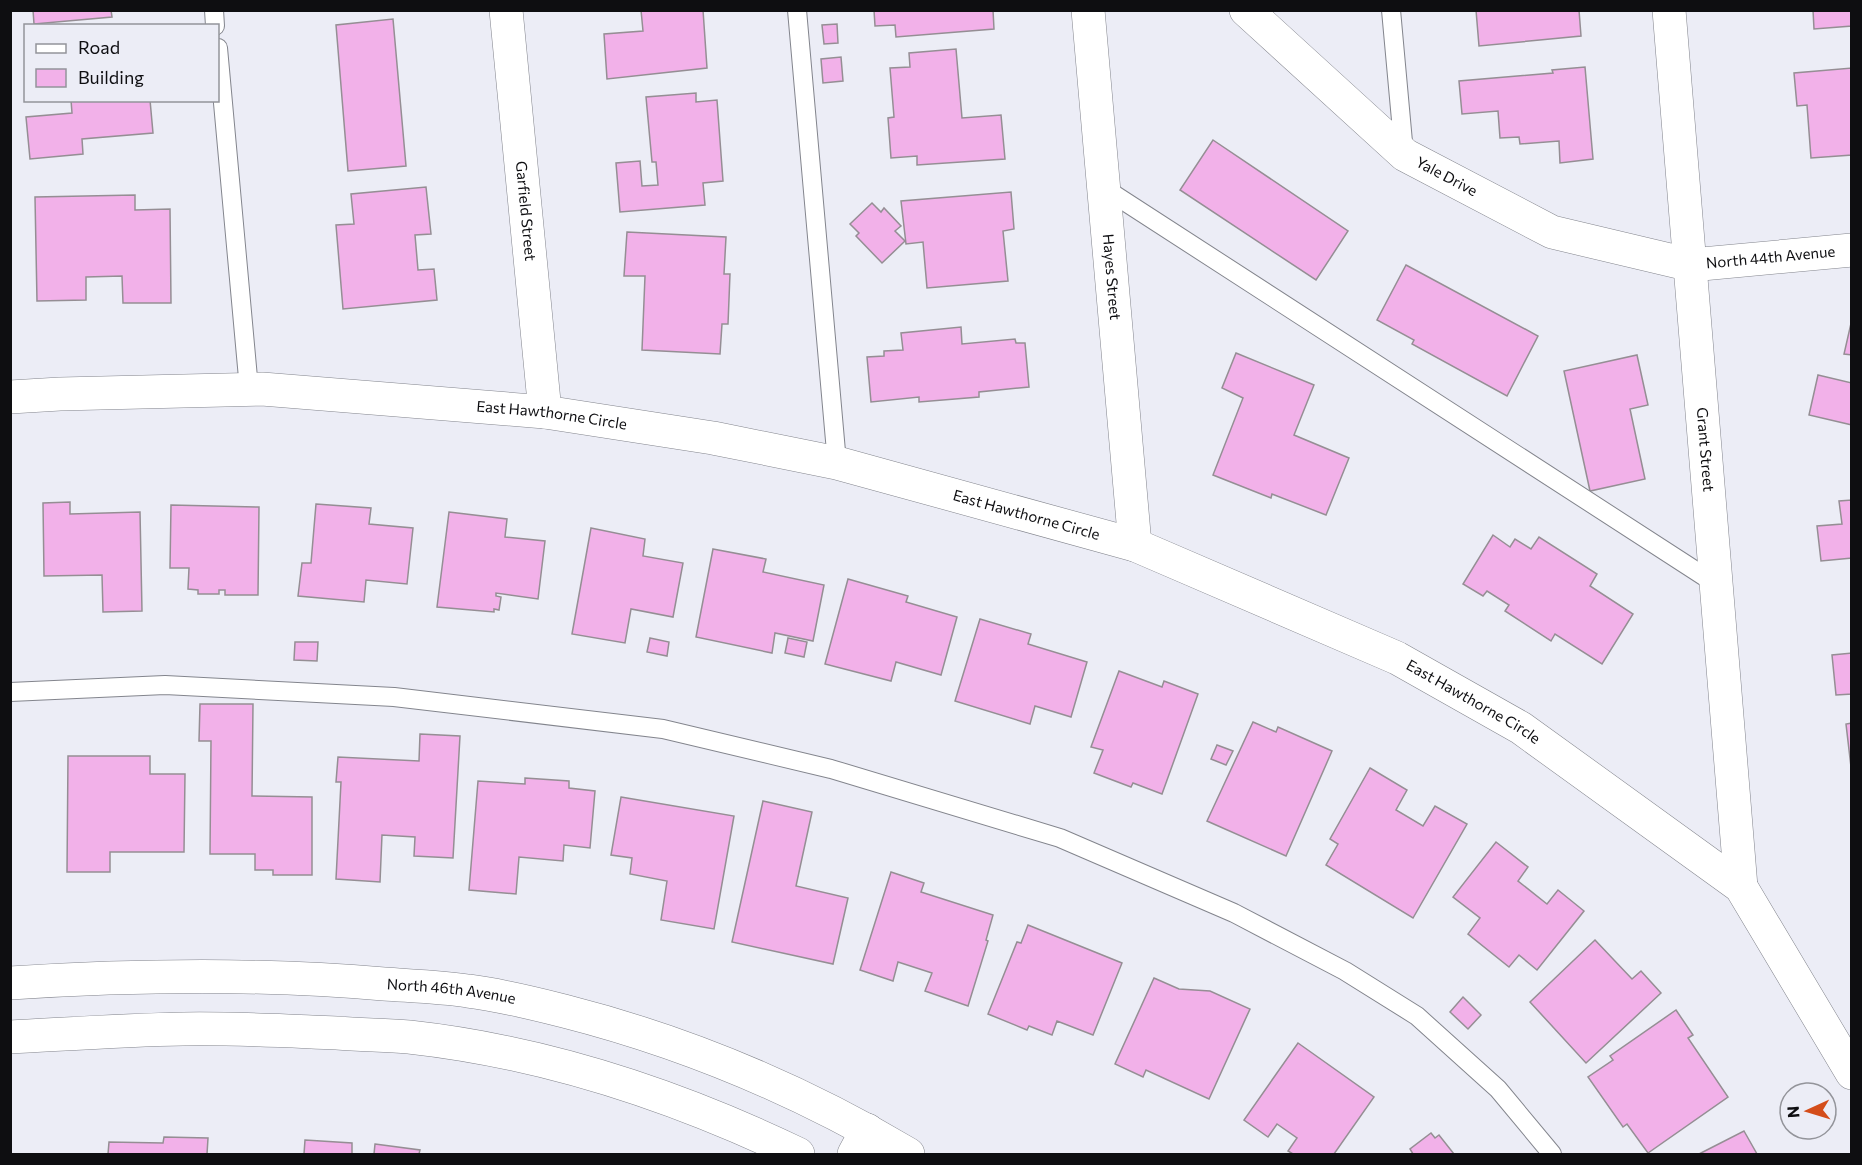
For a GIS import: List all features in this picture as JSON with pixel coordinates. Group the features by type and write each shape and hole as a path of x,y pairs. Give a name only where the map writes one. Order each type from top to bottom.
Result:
{"street":[{"name":"Garfield Street","path":"506,10 545,412"},
{"name":"Hayes Street","path":"1088,10 1135,544"},
{"name":"Yale Drive","path":"1246,10 1405,155 1552,232 1691,265"},
{"name":"Grant Street","path":"1669,10 1741,887"},
{"name":"North 44th Avenue","path":"1691,265 1851,250"},
{"name":"East Hawthorne Circle","path":"10,397 60,393 249,389 545,412 713,438 837,463 1135,544 1397,658 1521,728 1741,887 1851,1073"},
{"name":"North 46th Avenue","path":"10,983 88,978 303,977 467,990 518,1000 656,1037 724,1062 789,1090 861,1142 908,1155"},
{"path":"10,1037 184,1029 408,1037 545,1061 610,1079 682,1103 747,1130 798,1155"}],"lane":[{"path":"797,10 837,463"},
{"path":"1391,10 1405,155"},
{"path":"219,59 249,389"},
{"path":"1104,188 1716,584"},
{"path":"10,692 165,685 394,697 663,729 831,769 1060,838 1234,913 1345,971 1417,1016 1498,1089 1552,1155"}],"building":[{"path":"33,10 111,10 112,17 34,24"},
{"path":"641,10 703,10 707,68 607,79 604,34 643,31"},
{"path":"874,10 993,10 994,29 896,37 895,25 875,26"},
{"path":"1476,10 1579,10 1581,36 1479,46"},
{"path":"1813,10 1852,10 1852,26 1814,29"},
{"path":"393,19 406,166 348,171 336,25"},
{"path":"837,24 838,43 824,44 822,25"},
{"path":"956,49 962,118 1001,115 1005,159 917,165 917,156 891,158 888,118 894,117 890,68 910,67 909,53"},
{"path":"841,57 843,81 823,83 821,59"},
{"path":"1585,67 1593,159 1560,163 1559,141 1520,144 1519,137 1500,138 1498,111 1462,114 1459,81 1553,73 1552,70"},
{"path":"1852,68 1852,155 1811,158 1807,105 1797,106 1794,73"},
{"path":"696,93 696,102 717,100 723,181 703,183 705,205 620,212 616,163 640,161 642,186 658,185 656,162 652,162 646,97"},
{"path":"71,102 150,102 153,133 82,139 83,154 30,159 26,117 72,113"},
{"path":"1213,140 1348,231 1316,280 1180,190"},
{"path":"426,187 431,234 415,235 418,270 434,269 437,300 343,309 336,225 354,224 351,194"},
{"path":"1011,192 1014,229 1003,231 1008,281 927,288 923,242 906,244 901,201"},
{"path":"135,195 135,210 170,209 171,303 123,303 122,276 86,277 86,300 37,301 35,197"},
{"path":"872,203 881,212 884,208 901,226 895,231 905,241 882,263 856,236 859,233 850,224"},
{"path":"627,232 726,237 724,274 730,274 728,324 722,324 720,354 642,350 645,276 624,276"},
{"path":"1406,265 1538,336 1507,396 1412,344 1414,340 1377,320"},
{"path":"1852,319 1852,355 1844,354"},
{"path":"961,327 962,344 1015,339 1016,343 1025,343 1029,387 979,392 979,397 919,402 919,397 871,402 867,357 884,356 884,351 903,350 901,333"},
{"path":"1236,353 1314,385 1294,435 1349,458 1326,515 1272,494 1271,498 1213,475 1243,398 1222,388"},
{"path":"1637,355 1648,405 1630,409 1645,479 1590,491 1564,371"},
{"path":"1818,375 1852,383 1852,425 1809,415"},
{"path":"1852,500 1852,558 1821,561 1817,526 1842,524 1839,501"},
{"path":"70,502 70,514 140,512 142,611 103,612 102,575 44,576 43,503"},
{"path":"316,504 371,508 369,524 413,528 407,584 366,580 364,602 298,596 302,563 311,563"},
{"path":"171,505 259,507 258,595 225,595 225,590 219,590 219,594 198,594 198,590 188,589 189,568 170,568"},
{"path":"449,512 507,519 505,537 545,541 538,599 496,593 496,596 501,597 499,610 494,609 494,612 437,607"},
{"path":"591,528 645,539 643,556 683,563 673,617 631,609 625,643 572,634"},
{"path":"1493,535 1510,547 1515,539 1531,549 1539,537 1597,574 1590,586 1633,614 1602,664 1555,634 1551,641 1505,611 1509,605 1487,591 1483,596 1463,584"},
{"path":"713,549 766,559 763,572 824,585 813,641 775,633 772,653 696,637"},
{"path":"848,579 908,596 906,602 957,617 941,675 896,662 891,681 825,664"},
{"path":"980,619 1031,634 1028,644 1087,662 1071,717 1035,706 1030,724 955,701"},
{"path":"650,638 669,642 667,656 647,652"},
{"path":"788,638 807,642 804,657 785,653"},
{"path":"295,642 318,642 317,661 294,660"},
{"path":"1852,653 1852,694 1836,695 1832,655"},
{"path":"1119,671 1162,687 1164,681 1198,694 1162,794 1133,783 1131,787 1094,773 1103,750 1091,747"},
{"path":"200,704 253,704 252,796 312,797 312,875 273,875 273,870 255,870 255,854 210,854 211,741 199,741"},
{"path":"1253,722 1276,732 1278,727 1332,751 1286,856 1207,821"},
{"path":"1852,723 1852,767 1851,767 1846,724"},
{"path":"420,734 460,736 453,858 414,856 415,837 382,835 380,882 336,879 341,782 336,782 338,757 419,761"},
{"path":"1217,745 1233,751 1226,765 1211,759"},
{"path":"68,756 150,756 150,774 185,774 184,852 110,852 110,872 67,872"},
{"path":"1370,768 1407,790 1396,810 1423,826 1435,806 1467,824 1413,918 1326,865 1338,844 1330,839"},
{"path":"525,778 569,781 569,788 595,791 590,848 564,845 563,861 519,857 516,894 469,890 478,781 525,784"},
{"path":"621,797 734,816 714,929 661,920 667,881 630,874 632,858 611,855"},
{"path":"763,801 812,812 796,886 848,898 833,964 732,942"},
{"path":"1496,842 1528,867 1518,881 1547,904 1558,890 1584,911 1537,970 1519,955 1509,967 1468,934 1480,918 1453,897"},
{"path":"891,872 924,883 921,892 993,915 986,940 988,941 968,1006 925,991 932,973 898,962 893,981 860,970"},
{"path":"1028,925 1122,963 1093,1035 1057,1021 1052,1035 1029,1026 1027,1030 988,1014 1017,942 1021,943"},
{"path":"1595,940 1632,979 1641,971 1661,993 1586,1063 1530,1002"},
{"path":"1154,978 1179,989 1210,991 1250,1009 1209,1099 1146,1070 1143,1077 1115,1064"},
{"path":"1463,997 1481,1015 1468,1029 1450,1012"},
{"path":"1676,1010 1693,1035 1688,1038 1728,1097 1648,1153 1627,1124 1623,1127 1588,1077 1613,1060 1610,1056"},
{"path":"1298,1043 1374,1097 1334,1154 1293,1154 1288,1151 1297,1138 1277,1124 1268,1137 1244,1120"},
{"path":"1744,1131 1757,1154 1699,1154"},
{"path":"1431,1133 1435,1138 1439,1135 1454,1154 1413,1154 1410,1149"},
{"path":"164,1137 208,1138 207,1154 108,1154 109,1142 163,1143"},
{"path":"305,1140 352,1143 352,1154 304,1154"},
{"path":"375,1144 420,1150 419,1154 374,1154"}]}
